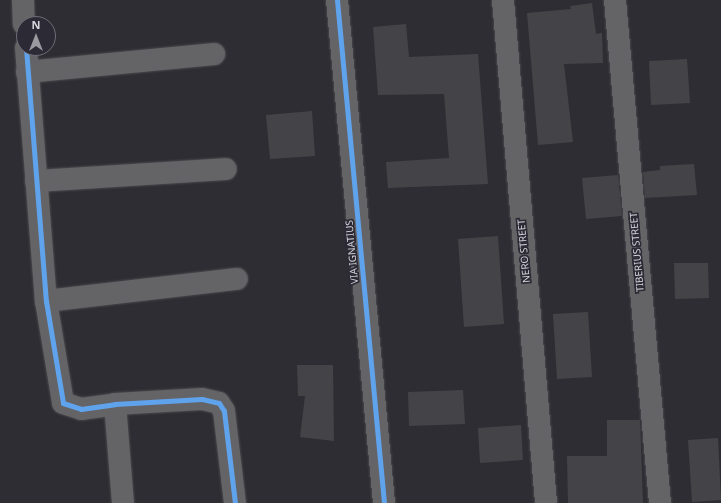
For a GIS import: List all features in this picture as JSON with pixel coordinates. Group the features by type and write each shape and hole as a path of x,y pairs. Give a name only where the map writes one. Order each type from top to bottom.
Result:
{"street":[{"path":"23,0 24,16"},
{"name":"VIA IGNATIUS","path":"337,0 384,503"},
{"name":"NERO STREET","path":"503,0 546,503"},
{"name":"TIBERIUS STREET","path":"615,0 660,503"},
{"path":"27,72 214,54"},
{"path":"26,56 46,301 63,403 81,409 115,404 202,399 219,403 224,411 235,503"},
{"path":"36,181 226,169"},
{"path":"46,301 237,280"},
{"path":"115,404 123,503"}],"building":[{"path":"592,3 596,34 602,33 603,63 564,64 573,142 538,145 527,13 571,9 570,6"},
{"path":"406,24 409,57 478,54 488,184 388,188 386,162 449,158 444,94 378,95 373,27"},
{"path":"687,59 690,103 651,105 649,61"},
{"path":"312,111 315,156 270,159 266,115"},
{"path":"694,164 697,195 645,198 643,172 660,170 660,166"},
{"path":"618,175 622,216 586,219 582,178"},
{"path":"498,236 504,324 464,327 458,239"},
{"path":"674,263 708,263 709,298 675,299"},
{"path":"588,312 592,377 557,379 553,314"},
{"path":"297,365 333,365 334,441 300,437 305,396 298,396"},
{"path":"463,390 465,424 409,426 408,392"},
{"path":"607,420 640,420 643,503 568,503 567,456 607,456"},
{"path":"521,425 523,460 480,463 478,428"},
{"path":"718,438 721,500 692,502 688,440"}],"cycle path":[{"path":"337,0 384,503"},
{"path":"27,56 46,301 63,403 81,409 115,404 202,399 219,403 224,411 235,503"}]}
